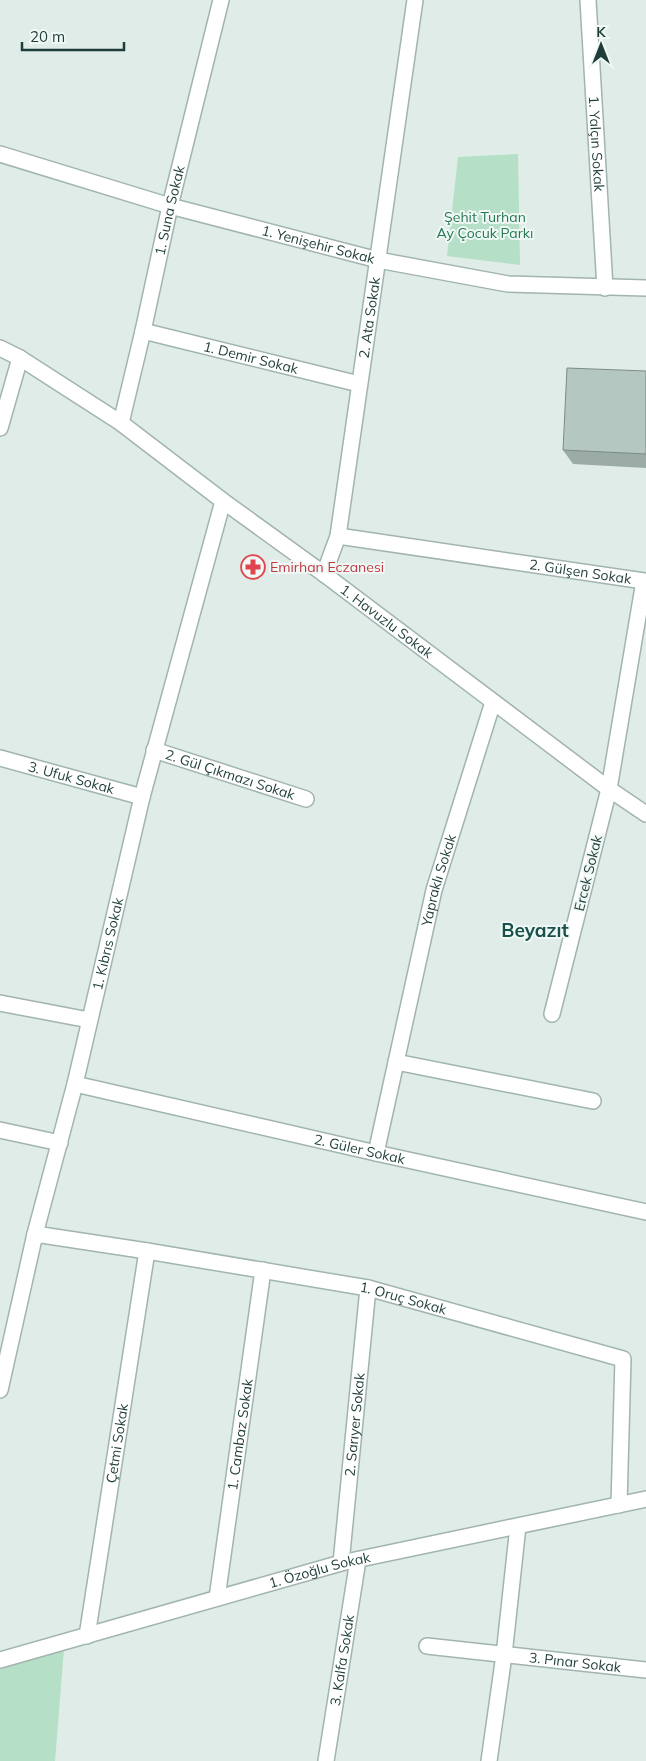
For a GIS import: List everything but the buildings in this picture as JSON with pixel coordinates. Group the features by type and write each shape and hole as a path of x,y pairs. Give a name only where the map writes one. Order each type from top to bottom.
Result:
{"street":[{"name":"1. Suna Sokak","path":"121,423 170,206 221,0"},
{"name":"2. Ata Sokak","path":"324,574 338,536 415,0"},
{"name":"1. Yalçın Sokak","path":"588,0 605,288"},
{"name":"1. Yenişehir Sokak","path":"0,154 170,206 378,260 508,284 646,288"},
{"name":"1. Demir Sokak","path":"143,331 359,384"},
{"name":"1. Havuzlu Sokak","path":"0,348 20,358 121,423 609,789 646,814"},
{"path":"0,428 20,358"},
{"name":"1. Kıbrıs Sokak","path":"0,1390 35,1234 60,1143 142,797 223,501"},
{"name":"2. Gülşen Sokak","path":"338,536 644,582 609,789"},
{"name":"Yapraklı Sokak","path":"376,1153 434,890 493,702"},
{"name":"2. Gül Çıkmazı Sokak","path":"154,750 306,799"},
{"name":"3. Ufuk Sokak","path":"0,758 142,797"},
{"name":"Ercek Sokak","path":"552,1014 609,789"},
{"path":"0,1003 88,1020"},
{"path":"396,1062 593,1100"},
{"name":"2. Güler Sokak","path":"74,1084 646,1212"},
{"path":"0,1130 60,1143"},
{"name":"1. Oruç Sokak","path":"35,1234 368,1288 623,1360 619,1505"},
{"name":"Çetmi Sokak","path":"87,1636 147,1251"},
{"name":"1. Cambaz Sokak","path":"217,1598 263,1270"},
{"name":"2. Sarıyer Sokak","path":"341,1563 368,1288"},
{"name":"1. Özoğlu Sokak","path":"0,1660 341,1563 646,1499"},
{"path":"490,1761 518,1526"},
{"name":"3. Kalfa Sokak","path":"326,1761 358,1560"},
{"name":"3. Pınar Sokak","path":"428,1646 646,1670"}],"green space":[{"name":"Şehit Turhan Ay Çocuk Parkı","path":"518,154 520,265 447,256 458,157"},
{"path":"64,1648 55,1761 0,1761 0,1665"}],"place":[{"name":"Emirhan Eczanesi","path":"253,567"}],"district":[{"name":"Beyazıt","path":"535,930"}]}
